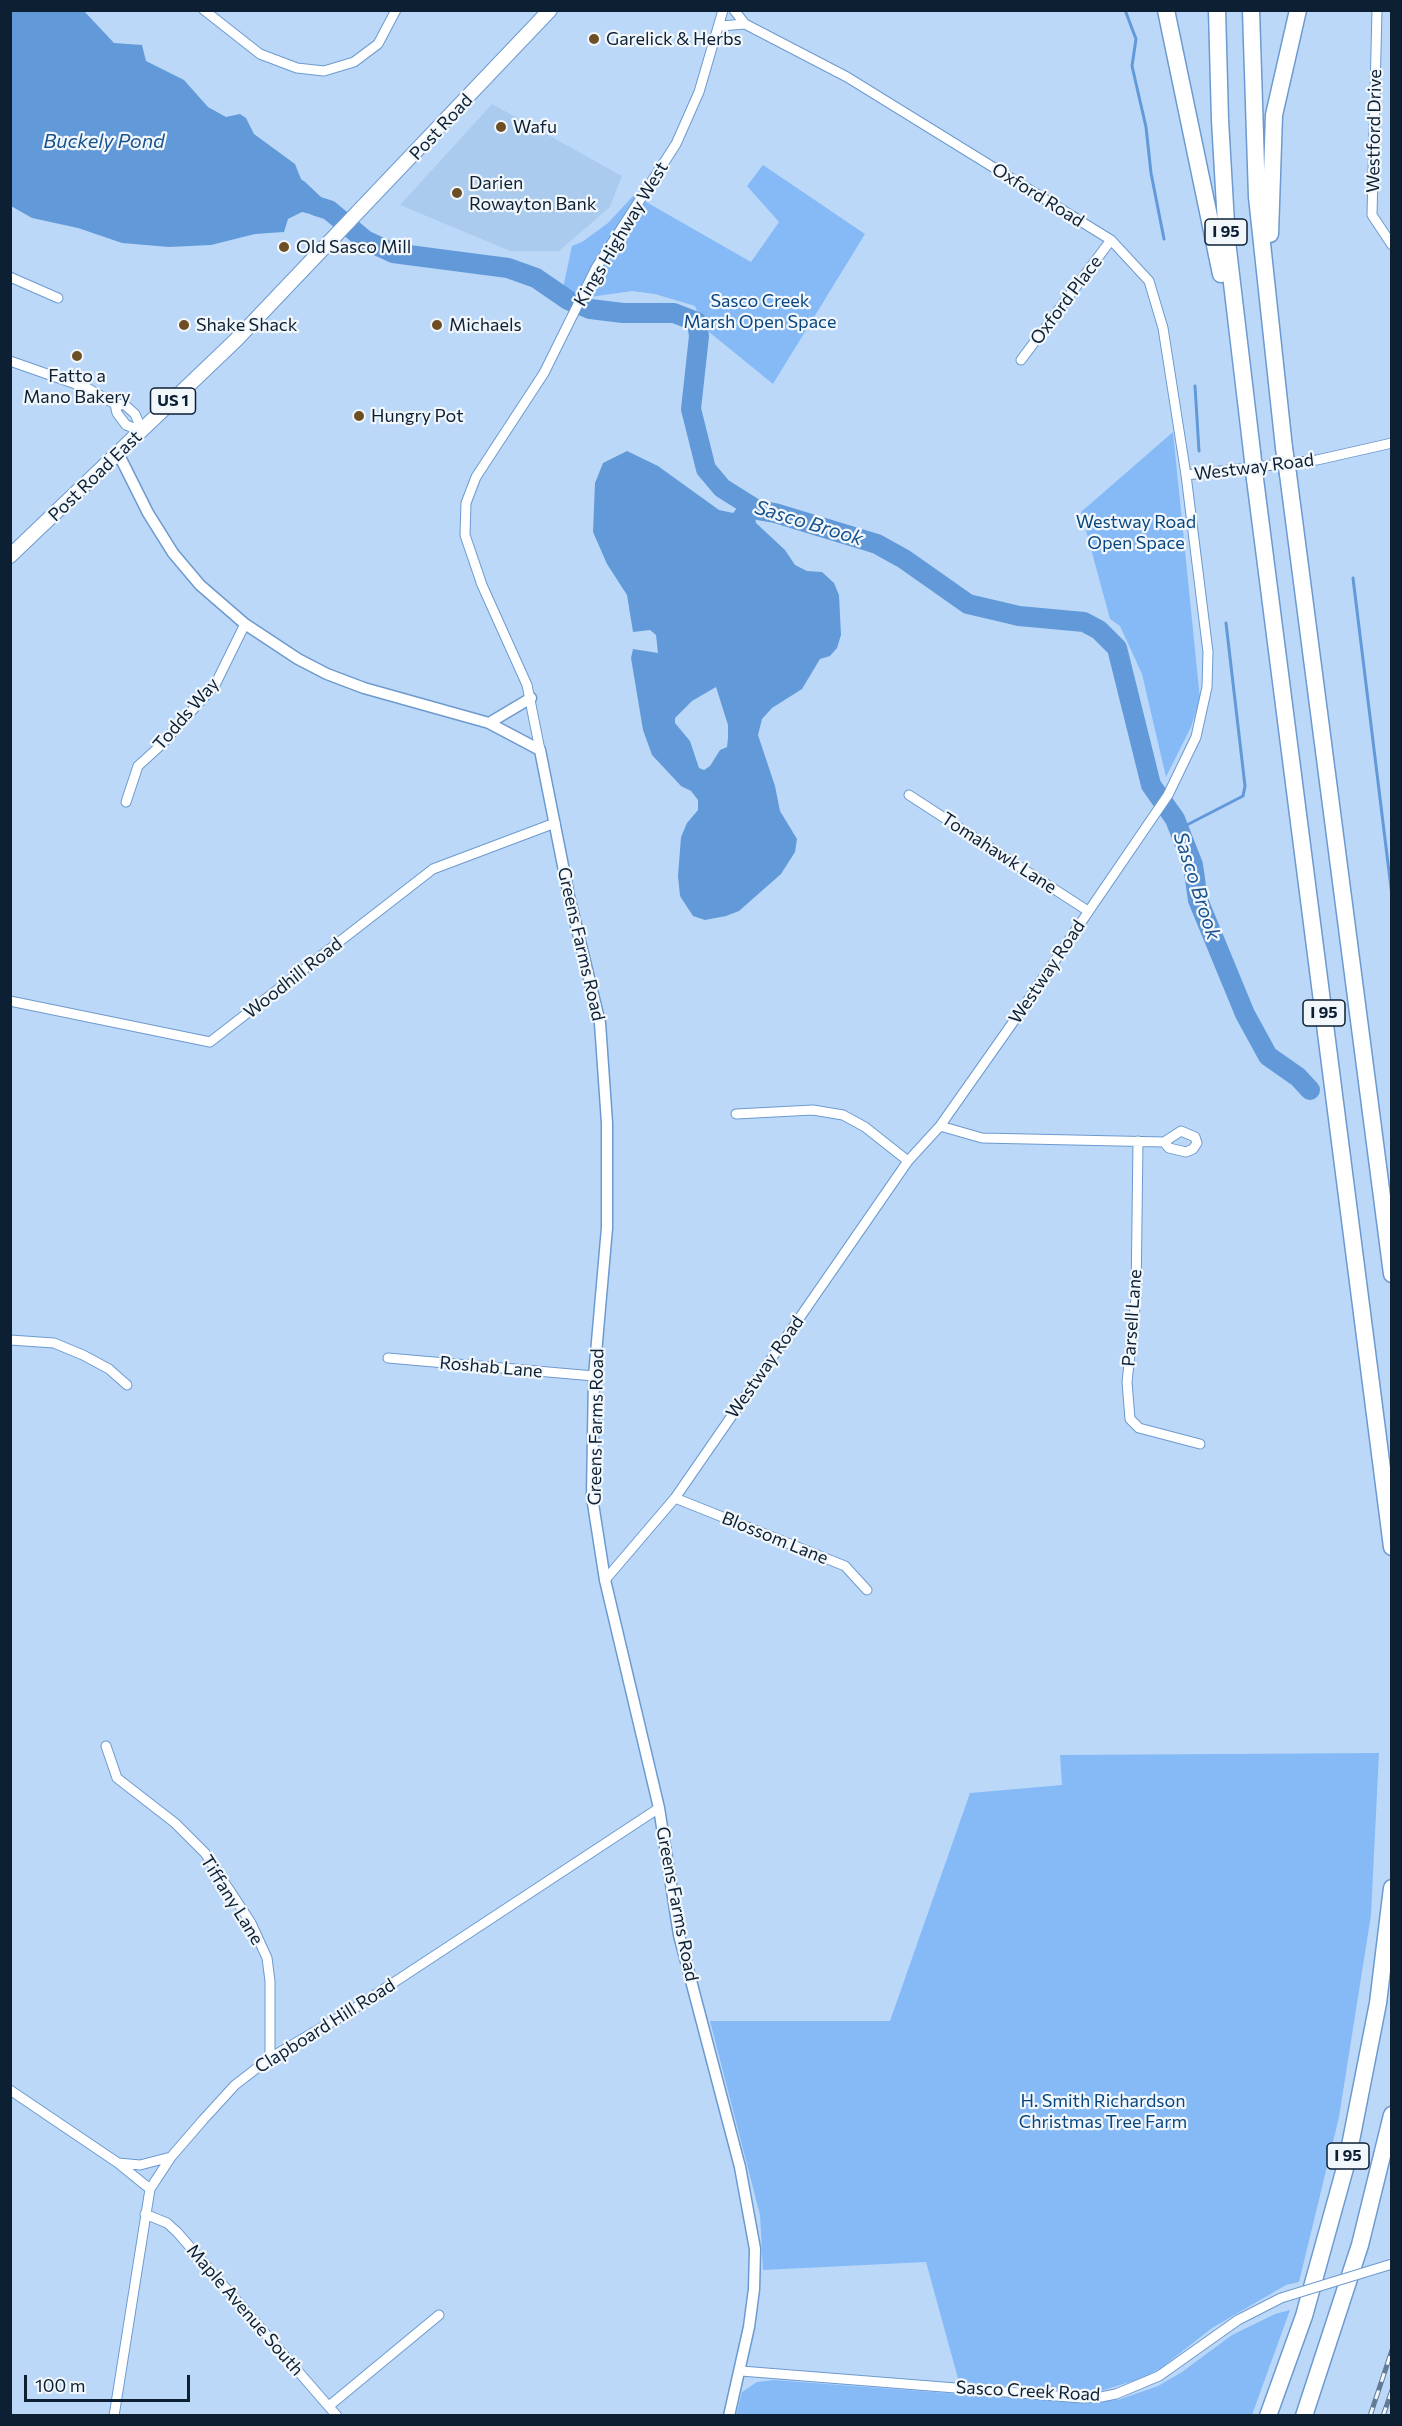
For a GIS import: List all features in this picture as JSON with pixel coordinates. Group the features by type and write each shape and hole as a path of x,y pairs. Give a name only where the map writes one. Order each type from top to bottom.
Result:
{"highway":[{"path":"1166,10 1197,150 1245,400"},
{"name":"I 95","path":"1217,10 1224,200 1245,400 1392,1547"},
{"name":"I 95","path":"1251,10 1255,156 1268,319 1392,1274"},
{"path":"1268,319 1274,115 1298,10"},
{"name":"I 95","path":"1268,2415 1312,2287 1350,2151 1378,2003 1392,1888"},
{"name":"I 95","path":"1304,2415 1357,2255 1392,2115"}],"main road":[{"name":"Post Road","path":"332,242 550,10"},
{"name":"Post Road East","path":"10,556 142,431 332,242"}],"street":[{"path":"204,10 260,54 297,68 324,71 354,62 378,44 396,10"},
{"name":"Kings Highway West","path":"476,477 544,373 581,297 686,124 721,26 723,10"},
{"name":"Oxford Road","path":"734,10 745,24 856,82 1112,240 1149,281 1163,328 1186,475"},
{"name":"Westford Drive","path":"1377,10 1372,215 1392,245"},
{"path":"721,26 745,24"},
{"name":"Oxford Place","path":"1021,360 1112,240"},
{"path":"10,277 58,298"},
{"path":"10,362 87,388 115,404 117,414 126,424 142,431"},
{"name":"Westway Road","path":"605,1580 675,1498 908,1161 940,1126 1168,795 1196,737 1208,687 1208,652 1186,475 1317,460 1392,443"},
{"path":"118,453 148,513 173,553 206,591 245,624 298,659 346,682 489,723 540,750"},
{"name":"Greens Farms Road","path":"476,477 466,503 465,535 482,585 520,667 531,698 571,908 600,1023 607,1123 607,1228 594,1376 592,1497 605,1580 660,1808 679,1935 740,2167 752,2226 755,2249 754,2289 741,2371 729,2415"},
{"name":"Todds Way","path":"126,802 138,766 161,745 215,685 245,624"},
{"path":"489,723 531,698"},
{"name":"Tomahawk Lane","path":"909,795 1088,911"},
{"name":"Woodhill Road","path":"10,1001 210,1042 433,869 555,823"},
{"path":"736,1114 813,1110 843,1115 866,1127 908,1161"},
{"path":"940,1126 982,1138 1164,1142"},
{"name":"Parsell Lane","path":"1138,1141 1136,1298 1127,1382 1130,1419 1139,1428 1200,1444"},
{"path":"10,1340 54,1343 83,1354 109,1369 127,1385"},
{"name":"Roshab Lane","path":"388,1358 594,1376"},
{"name":"Blossom Lane","path":"675,1498 845,1566 867,1590"},
{"name":"Tiffany Lane","path":"106,1746 117,1778 175,1823 205,1853 251,1923 267,1958 270,1981 270,2058"},
{"name":"Clapboard Hill Road","path":"114,2415 150,2189 171,2157 235,2085 270,2058 352,2010 660,1808"},
{"path":"10,2090 118,2163 150,2189"},
{"path":"118,2163 140,2165 171,2157"},
{"name":"Maple Avenue South","path":"145,2214 167,2223 177,2232 337,2415"},
{"name":"Sasco Creek Road","path":"741,2371 1082,2398 1101,2397 1116,2394 1159,2376 1238,2320 1281,2298 1392,2264"},
{"path":"329,2406 439,2315"}],"shaded area":[{"path":"492,104 622,176 610,207 559,251 510,251 400,205"}],"green space":[{"name":"Sasco Creek Marsh Open Space","path":"763,165 865,234 773,384 703,327 695,306 655,294 632,291 590,297 563,288 572,246 582,242 608,223 634,195 751,262 779,222 747,186"},
{"name":"Westway Road Open Space","path":"1173,432 1200,699 1191,727 1166,777 1142,674 1120,626 1110,619 1081,512"},
{"name":"H. Smith Richardson Christmas Tree Farm","path":"1379,1753 1371,1915 1339,2117 1299,2282 1286,2285 1212,2328 1161,2368 1143,2378 1094,2393 959,2382 926,2262 763,2270 760,2215 710,2021 890,2021 970,1793 1062,1785 1060,1755"},
{"path":"1290,2310 1252,2415 736,2416 742,2392 757,2382 774,2380 1065,2402 1118,2400 1158,2386 1182,2372 1232,2335 1275,2314"}],"water":[{"name":"Buckely Pond","path":"11,11 84,11 114,43 142,45 146,61 184,80 208,107 226,117 240,114 246,118 254,134 295,164 301,179 316,199 316,206 310,214 302,212 288,219 284,232 255,234 211,245 169,247 122,243 78,228 32,218 11,206"},
{"path":"627,451 658,466 719,510 733,513 737,508 755,517 756,523 785,550 795,565 807,571 822,572 834,583 839,595 841,635 837,648 830,656 820,659 802,689 772,708 762,719 758,735 775,786 780,811 797,839 795,852 781,874 739,911 726,916 705,920 693,916 680,896 678,876 681,837 687,823 698,810 698,800 691,791 681,786 652,755 643,730 631,658 633,649 658,653 656,635 650,630 633,632 627,595 607,564 593,532 595,483 603,463","holes":["716,687 728,725 727,747 720,750 710,766 704,770 699,768 690,741 675,723 675,718 692,701"]}],"waterway":[{"path":"1125,10 1136,39 1132,66 1146,127 1151,173 1164,239"},
{"name":"Sasco Brook","path":"298,189 316,206 329,210 365,240 393,253 508,268 536,278 568,300 590,309 623,313 674,313 697,322 699,336 691,409 706,469 722,488 757,510 775,513 877,544 904,559 968,604 1019,616 1084,622 1099,630 1117,648 1151,785 1175,819 1193,865 1198,900 1245,1014 1268,1056 1298,1077 1310,1090"},
{"path":"1195,386 1199,451"},
{"path":"1353,578 1392,896"},
{"path":"1179,829 1243,796 1245,786 1226,623"}],"railway":[{"path":"1370,2416 1392,2350"},
{"path":"1383,2416 1392,2390"}],"place":[{"name":"Garelick & Herbs","path":"594,39"},
{"name":"Wafu","path":"501,127"},
{"name":"Darien Rowayton Bank","path":"457,193"},
{"name":"Old Sasco Mill","path":"284,247"},
{"name":"Shake Shack","path":"184,325"},
{"name":"Michaels","path":"437,325"},
{"name":"Fatto a Mano Bakery","path":"77,356"},
{"name":"Hungry Pot","path":"359,416"}]}
